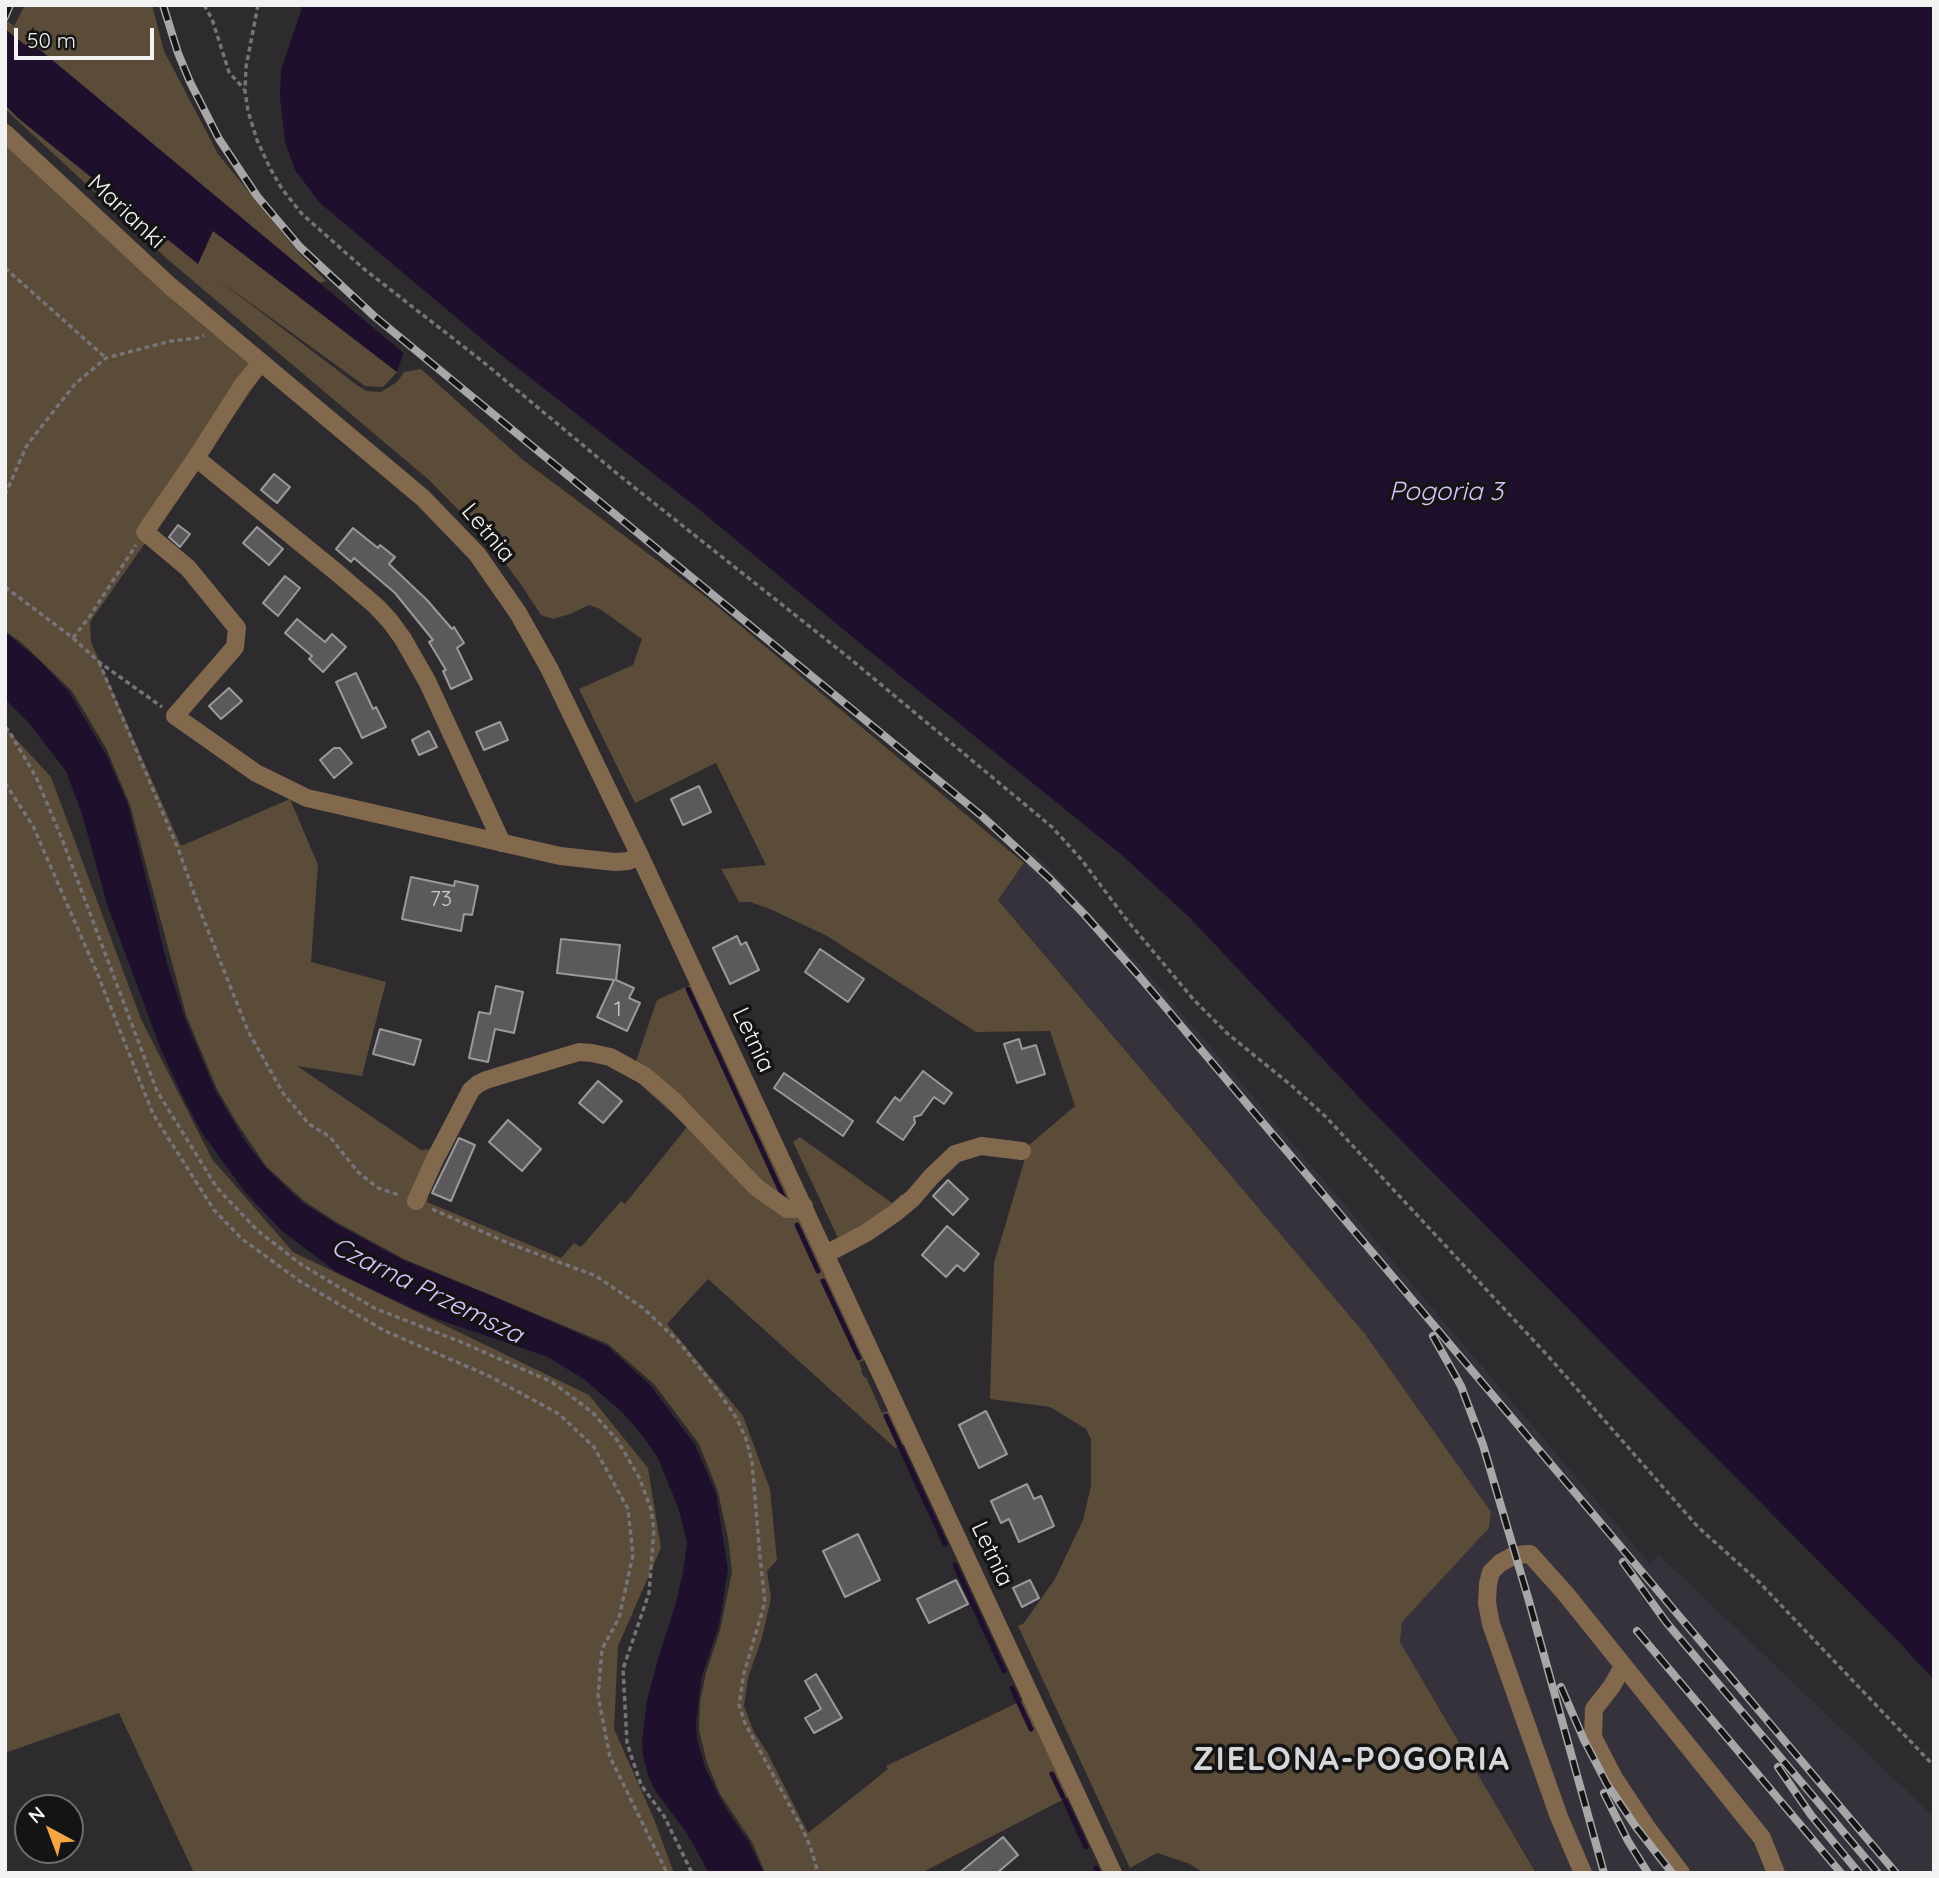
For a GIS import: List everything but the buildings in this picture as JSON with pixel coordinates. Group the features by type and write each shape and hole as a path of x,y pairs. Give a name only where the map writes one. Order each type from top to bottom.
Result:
{"street":[{"name":"Marianki","path":"5,133 142,261 215,324"},
{"name":"Letnia","path":"215,324 423,498 452,526 510,600 541,651 804,1206 1113,1873"},
{"path":"261,362 242,386 145,532 188,568 237,628 235,647 175,716 256,773 307,798 560,856 621,862 640,856"},
{"path":"196,458 335,571 390,621 404,639 427,681 502,843"},
{"path":"416,1201 471,1090 486,1080 579,1052 610,1057 645,1076 673,1100 757,1188 787,1209 804,1206"},
{"path":"826,1254 866,1233 895,1213 955,1154 981,1146 1022,1151"},
{"path":"1583,1873 1559,1817 1491,1624 1487,1603 1492,1572 1500,1563 1516,1555 1530,1554 1565,1593 1762,1838 1776,1873"},
{"path":"1623,1666 1594,1709 1592,1737 1614,1778 1681,1873"}],"path":[{"path":"204,5 212,19 229,72 245,91"},
{"path":"258,5 248,54 245,91 248,111 265,157 282,189 302,214 365,269 848,657 1052,827 1194,999 1228,1034 1293,1086 1326,1117 1530,1338 1698,1527 1758,1581 1934,1766"},
{"path":"5,268 106,358"},
{"path":"5,495 27,445 75,384 106,358 171,341 197,338 207,334 215,324"},
{"path":"73,638 145,532"},
{"path":"5,587 73,638 99,662 175,716"},
{"path":"99,662 179,851 248,1031 283,1093 309,1124 330,1137 358,1171 378,1188 416,1201 508,1243 596,1276 643,1308 679,1342 737,1419 752,1462 765,1602 744,1673 738,1705 808,1840 818,1873"},
{"path":"5,727 36,777 62,839 157,1091 216,1188 258,1231 302,1265 374,1308 552,1382 592,1412 623,1449 639,1477 651,1509 654,1530 649,1593 623,1669 627,1743 641,1785 664,1816 692,1873"},
{"path":"5,783 33,826 98,975 153,1114 214,1210 242,1239 301,1282 385,1331 489,1376 559,1414 594,1447 628,1509 634,1555 619,1618 602,1650 598,1696 610,1757 667,1873"}],"shaded area":[{"path":"25,5 152,5 164,51 218,154 298,252 326,281 320,283 404,353 397,372 383,387 365,386 216,278 367,391 381,392 397,382 404,372 421,369 523,460 706,597 1024,863 998,900 1365,1334 1491,1512 1489,1528 1402,1622 1400,1642 1536,1873 1204,1873 1190,1864 1157,1853 1130,1868 1018,1626 1024,1623 1055,1579 1083,1520 1091,1486 1091,1439 1086,1429 1050,1407 990,1399 994,1263 1029,1145 1075,1106 1050,1031 976,1032 827,936 770,909 750,902 739,902 721,869 766,865 716,763 635,803 579,689 633,665 642,639 600,609 589,605 553,619 541,615 486,538 429,480 166,258 5,109 5,19 14,26"},
{"path":"5,145 176,303 262,375 90,622 91,642 181,846 290,799 318,865 311,962 386,982 362,1076 297,1066 421,1150 434,1149 427,1202 561,1258 574,1243 581,1247 621,1201 625,1204 687,1127 631,1076 657,1000 692,984 865,1360 859,1362 861,1371 882,1413 889,1411 905,1444 895,1448 708,1279 667,1324 743,1416 770,1489 777,1560 767,1571 771,1598 762,1638 748,1678 744,1706 754,1732 808,1833 888,1769 886,1766 1023,1700 1068,1797 921,1873 765,1873 752,1842 720,1794 707,1763 699,1730 700,1702 706,1673 720,1630 732,1572 718,1492 699,1444 654,1384 608,1344 404,1259 338,1223 304,1201 266,1166 237,1123 217,1089 186,1015 130,805 106,748 72,691 22,643 5,631"},
{"path":"5,727 51,777 141,1019 212,1159 293,1252 589,1395 648,1468 661,1548 618,1646 614,1729 654,1819 674,1873 194,1873 119,1713 5,1753"},
{"path":"1033,852 1152,978 1650,1564 1659,1555 1934,1817 1934,1873 1537,1873 1400,1642 1402,1622 1489,1528 1491,1512 1365,1334 998,899"},
{"path":"800,1137 892,1203 902,1194 904,1197 840,1242 793,1142"}],"water":[{"name":"Pogoria 3","path":"303,5 1934,5 1934,1680 1373,1112 1189,917 1124,857 695,506 501,355 320,203 295,170 285,142 280,98 281,70"},
{"path":"5,29 29,48 38,48 404,353 397,372 213,231 198,264 18,118 5,105"},
{"name":"Czarna Przemsza","path":"5,632 40,661 69,692 108,758 128,805 167,963 184,1016 215,1090 245,1141 265,1167 303,1203 403,1260 607,1346 650,1385 695,1445 716,1493 728,1570 719,1625 701,1679 697,1739 705,1767 718,1794 749,1842 764,1873 709,1873 686,1832 656,1792 648,1775 642,1742 647,1700 676,1603 687,1543 679,1510 658,1458 623,1413 585,1380 548,1357 440,1320 335,1271 282,1231 245,1192 202,1133 161,1050 107,904 82,814 66,771 28,722 5,699"}],"waterway":[{"path":"688,989 784,1198"},
{"path":"797,1225 818,1271"},
{"path":"823,1281 859,1358"},
{"path":"886,1416 945,1544"},
{"path":"955,1565 1004,1671"},
{"path":"1012,1688 1031,1729"},
{"path":"1052,1774 1063,1797"},
{"path":"1065,1801 1086,1847"},
{"path":"1096,1868 1098,1873"}],"railway":[{"path":"5,17 10,5"},
{"path":"163,5 190,82 219,139 257,196 300,247 374,316 983,817 1050,879 1139,976 1896,1873"},
{"path":"1433,1336 1461,1386 1483,1445 1604,1873"},
{"path":"1623,1562 1666,1622 1878,1873"},
{"path":"1637,1631 1841,1873"},
{"path":"1561,1687 1607,1784 1672,1873"},
{"path":"1778,1767 1811,1815 1859,1873"},
{"path":"1604,1793 1628,1841 1648,1873"}],"district":[{"name":"ZIELONA-POGORIA","path":"1352,1760"}]}
